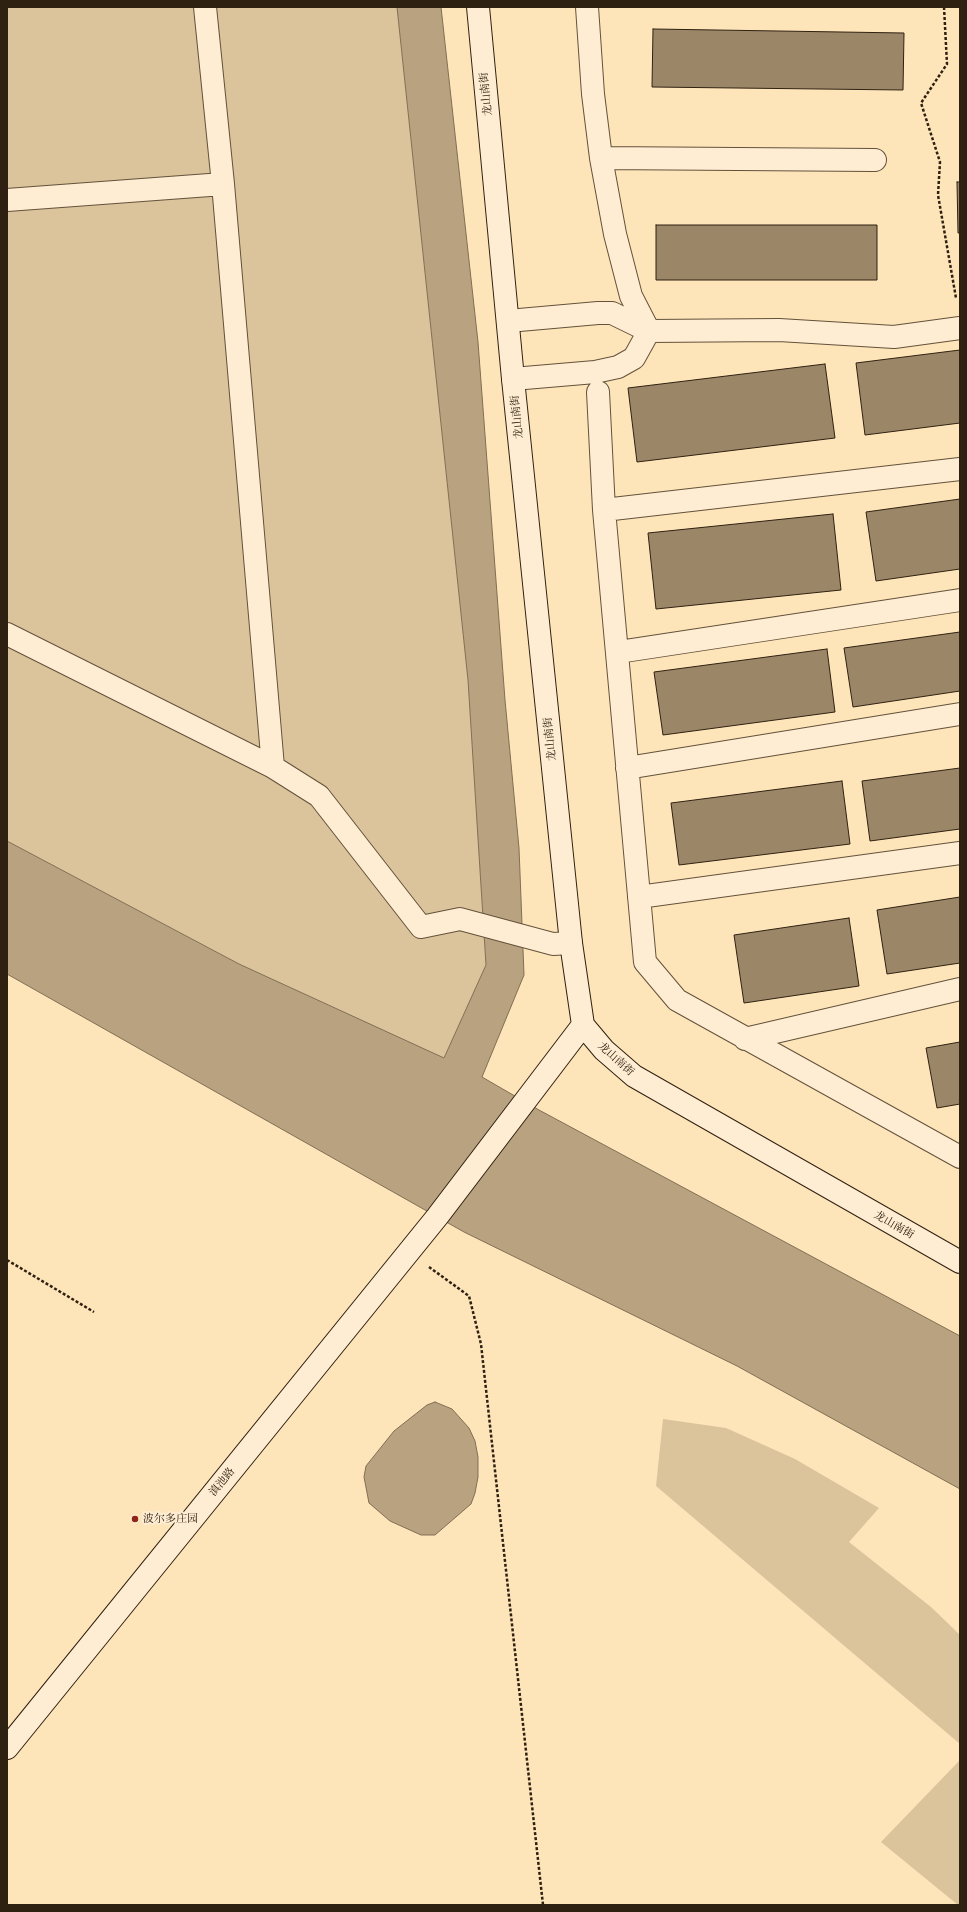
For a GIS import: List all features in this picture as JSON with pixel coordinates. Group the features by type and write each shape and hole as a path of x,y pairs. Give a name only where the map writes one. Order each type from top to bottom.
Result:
{"street":[{"path":"205,7 223,184 273,767"},
{"name":"龙山南街","path":"478,7 513,380 571,943 582,1025 604,1050 634,1076 960,1262"},
{"path":"587,7 593,94 615,234 631,296 649,331"},
{"path":"602,158 875,160"},
{"path":"7,200 223,184"},
{"path":"508,321 526,318 612,313 649,331 779,330 894,337 960,328"},
{"path":"513,380 595,372 618,367 634,358 649,331"},
{"path":"598,392 604,510 645,962 677,1000 745,1039 955,1151"},
{"path":"604,510 960,469"},
{"path":"618,652 960,600"},
{"path":"7,634 273,767 319,796 421,927 460,919 553,944 571,943"},
{"path":"627,768 960,714"},
{"path":"639,897 960,853"},
{"path":"745,1039 960,989"},
{"name":"滇池路","path":"7,1748 437,1217 526,1102 582,1025"}],"path":[{"path":"944,7 947,64 921,103 940,162 938,194 956,298"},
{"path":"406,1254 433,1270 469,1296 481,1344 543,1905"},
{"path":"7,1260 94,1312"}],"shaded area":[{"path":"7,7 397,7 468,680 486,965 444,1059 239,964 7,841"},
{"path":"397,7 441,7 478,342 505,700 519,848 524,975 482,1077 539,1110 960,1336 960,1489 737,1366 464,1232 7,974 7,841 239,964 444,1058 486,965 468,680"},
{"path":"435,1402 452,1409 469,1428 475,1441 478,1457 478,1477 471,1504 435,1535 421,1535 390,1521 369,1503 364,1477 366,1466 394,1431 427,1405"},
{"path":"663,1419 726,1428 795,1459 879,1508 849,1542 931,1607 960,1635 960,1744 656,1486"},
{"path":"960,1760 960,1905 958,1905 881,1842"}],"building":[{"path":"653,29 904,33 903,90 652,87"},
{"path":"957,182 960,182 960,233 958,233"},
{"path":"656,225 877,225 877,280 656,280"},
{"path":"960,350 960,423 865,435 856,363"},
{"path":"825,364 835,438 637,462 628,388"},
{"path":"960,499 960,569 876,581 866,512"},
{"path":"833,514 841,590 656,609 648,533"},
{"path":"960,632 960,691 853,707 844,648"},
{"path":"827,649 835,712 663,735 654,672"},
{"path":"960,768 960,829 870,841 862,781"},
{"path":"842,781 850,844 679,865 671,803"},
{"path":"960,897 960,963 887,974 877,910"},
{"path":"849,918 859,986 744,1003 734,935"},
{"path":"960,1042 960,1104 937,1108 926,1048"}],"place":[{"name":"波尔多庄园","path":"135,1519"}]}
